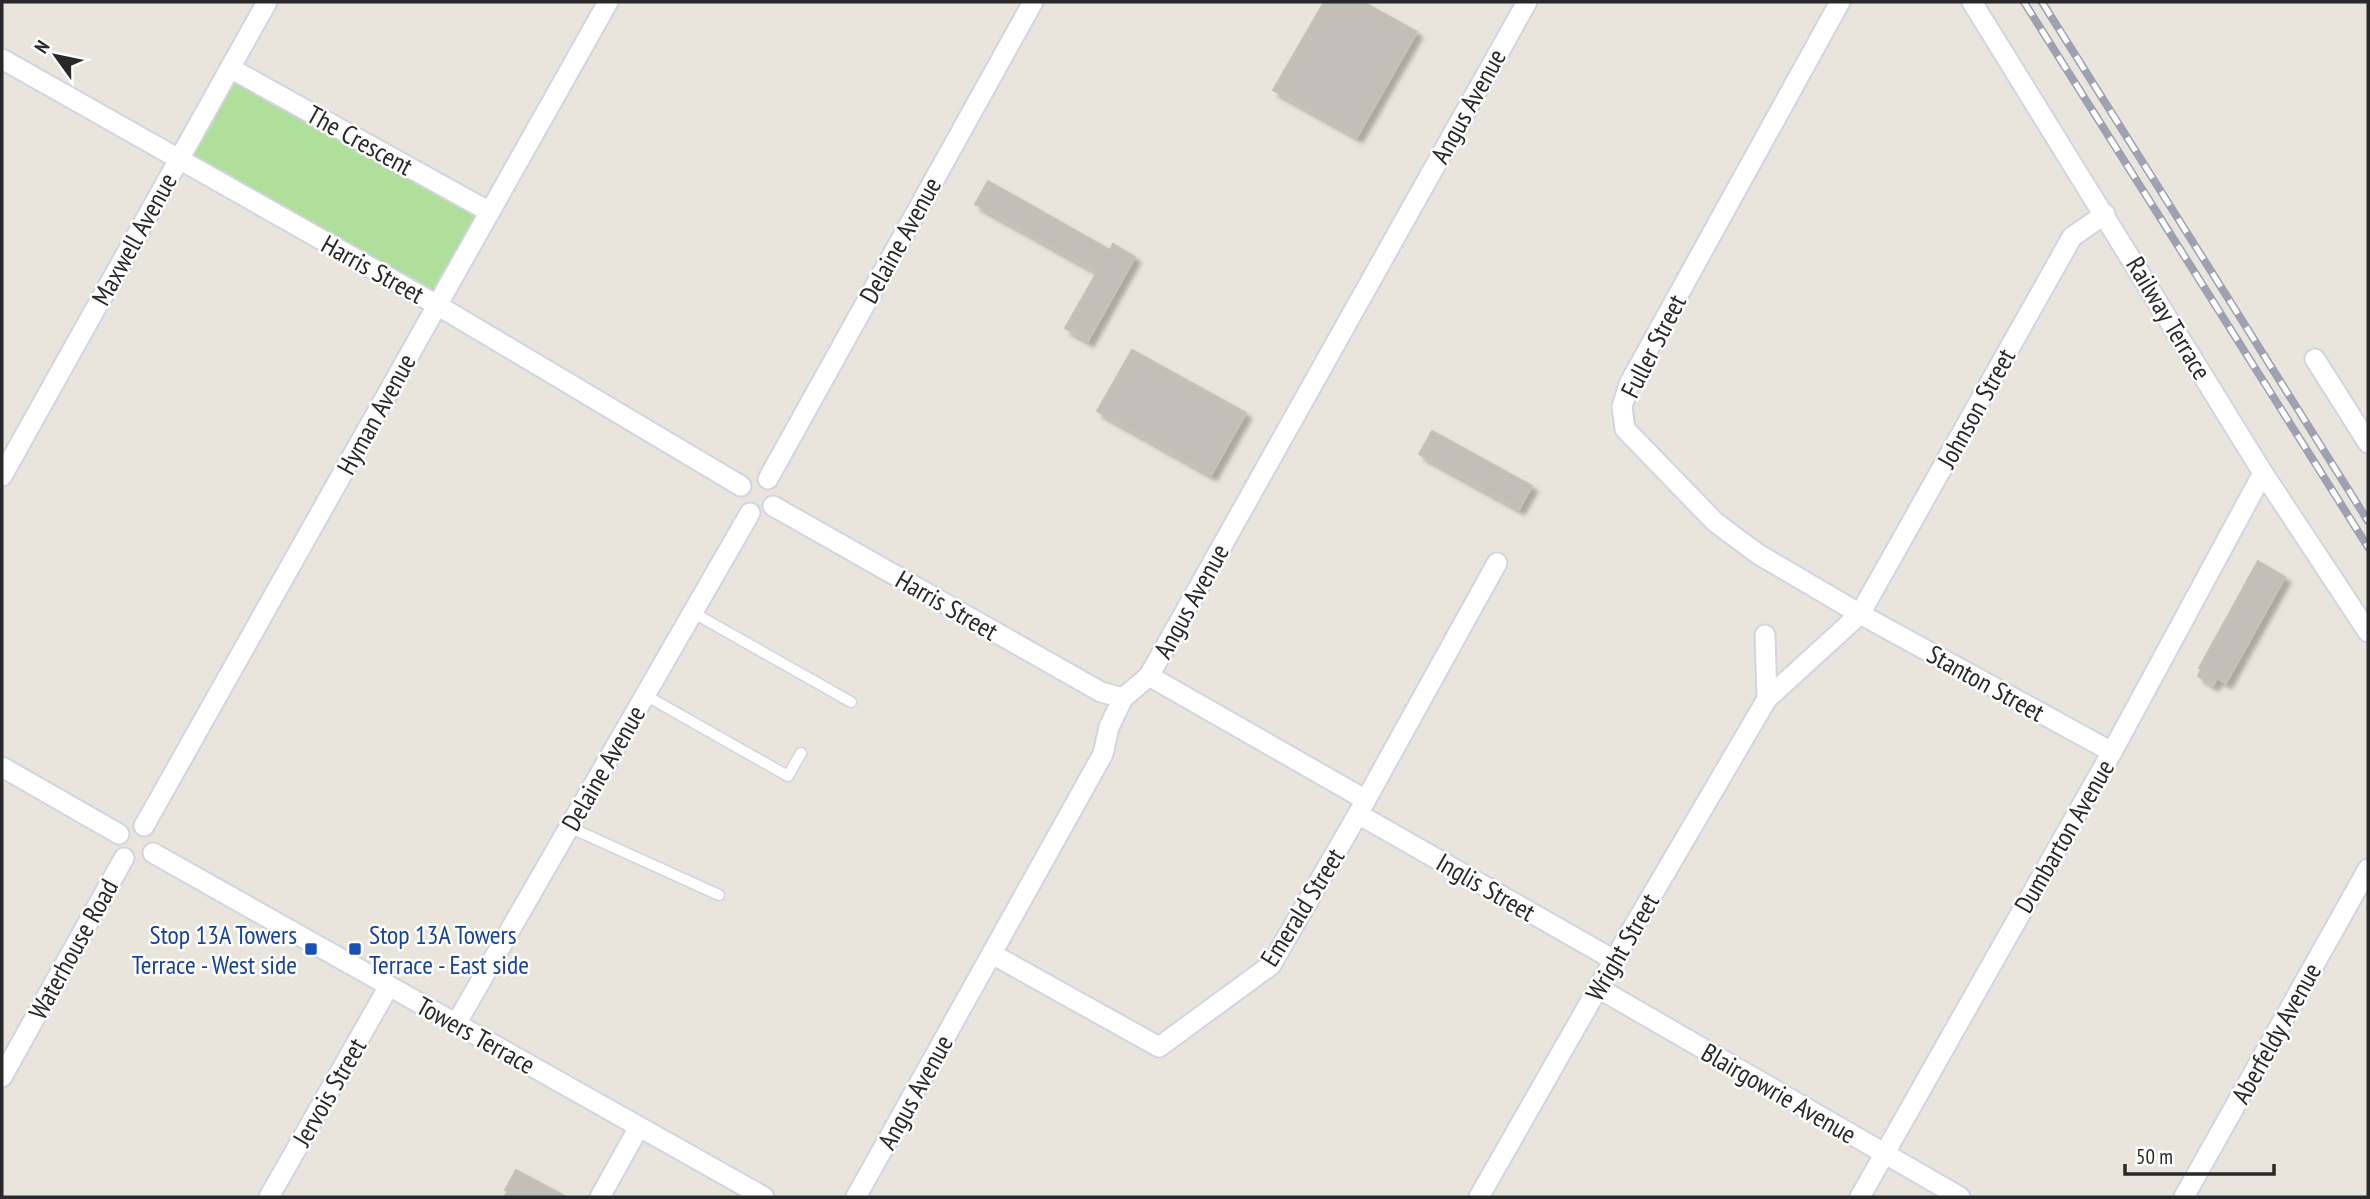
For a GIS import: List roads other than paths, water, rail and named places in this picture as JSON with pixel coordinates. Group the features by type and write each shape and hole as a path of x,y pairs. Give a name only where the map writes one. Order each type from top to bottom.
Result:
{"street":[{"name":"Maxwell Avenue","path":"2,476 267,2"},
{"name":"Hyman Avenue","path":"144,826 608,2"},
{"name":"Delaine Avenue","path":"768,479 1032,2"},
{"name":"Angus Avenue","path":"856,1197 1103,754 1109,727 1123,698 1149,676 1527,2"},
{"name":"Fuller Street","path":"1840,2 1629,384 1622,407 1625,429 1715,522 1758,554 1860,614"},
{"name":"Railway Terrace","path":"1972,2 2263,473 2368,632"},
{"name":"Harris Street","path":"2,59 437,305 741,485"},
{"name":"The Crescent","path":"230,68 490,212"},
{"name":"Johnson Street","path":"1860,614 2072,237 2105,214"},
{"path":"2315,359 2368,443"},
{"name":"Dumbarton Avenue","path":"1860,1197 2112,752 2263,473"},
{"path":"751,477 768,479 777,494 773,506 763,514 750,513 740,504 738,491 741,485 751,477"},
{"name":"Harris Street","path":"773,506 1101,692 1123,698"},
{"name":"Delaine Avenue","path":"456,1024 750,513"},
{"name":"Emerald Street","path":"992,954 1159,1047 1271,965 1497,563"},
{"name":"Wright Street","path":"1479,1197 1767,699 1860,614"},
{"name":"Stanton Street","path":"1860,614 2112,752"},
{"path":"1765,635 1767,699"},
{"name":"Inglis Street","path":"1149,676 1614,960"},
{"path":"2,767 119,834"},
{"path":"130,825 144,826 154,835 153,853 142,862 136,863 124,858 117,847 119,834 130,825"},
{"name":"Towers Terrace","path":"153,853 764,1197"},
{"name":"Waterhouse Road","path":"2,1077 124,858"},
{"name":"Aberfeldy Avenue","path":"2184,1197 2368,869"},
{"name":"Jervois Street","path":"269,1197 389,986"},
{"name":"Blairgowrie Avenue","path":"1598,988 1960,1197"},
{"path":"600,1197 639,1127"}],"lane":[{"path":"692,612 851,702"},
{"path":"645,695 788,776 801,753"},
{"path":"569,827 719,895"}],"railway":[{"path":"2024,2 2368,547"},
{"path":"2042,2 2368,521"}],"place":[{"name":"Stop 13A Towers Terrace - West side","path":"311,949"},
{"name":"Stop 13A Towers Terrace - East side","path":"355,949"}]}
